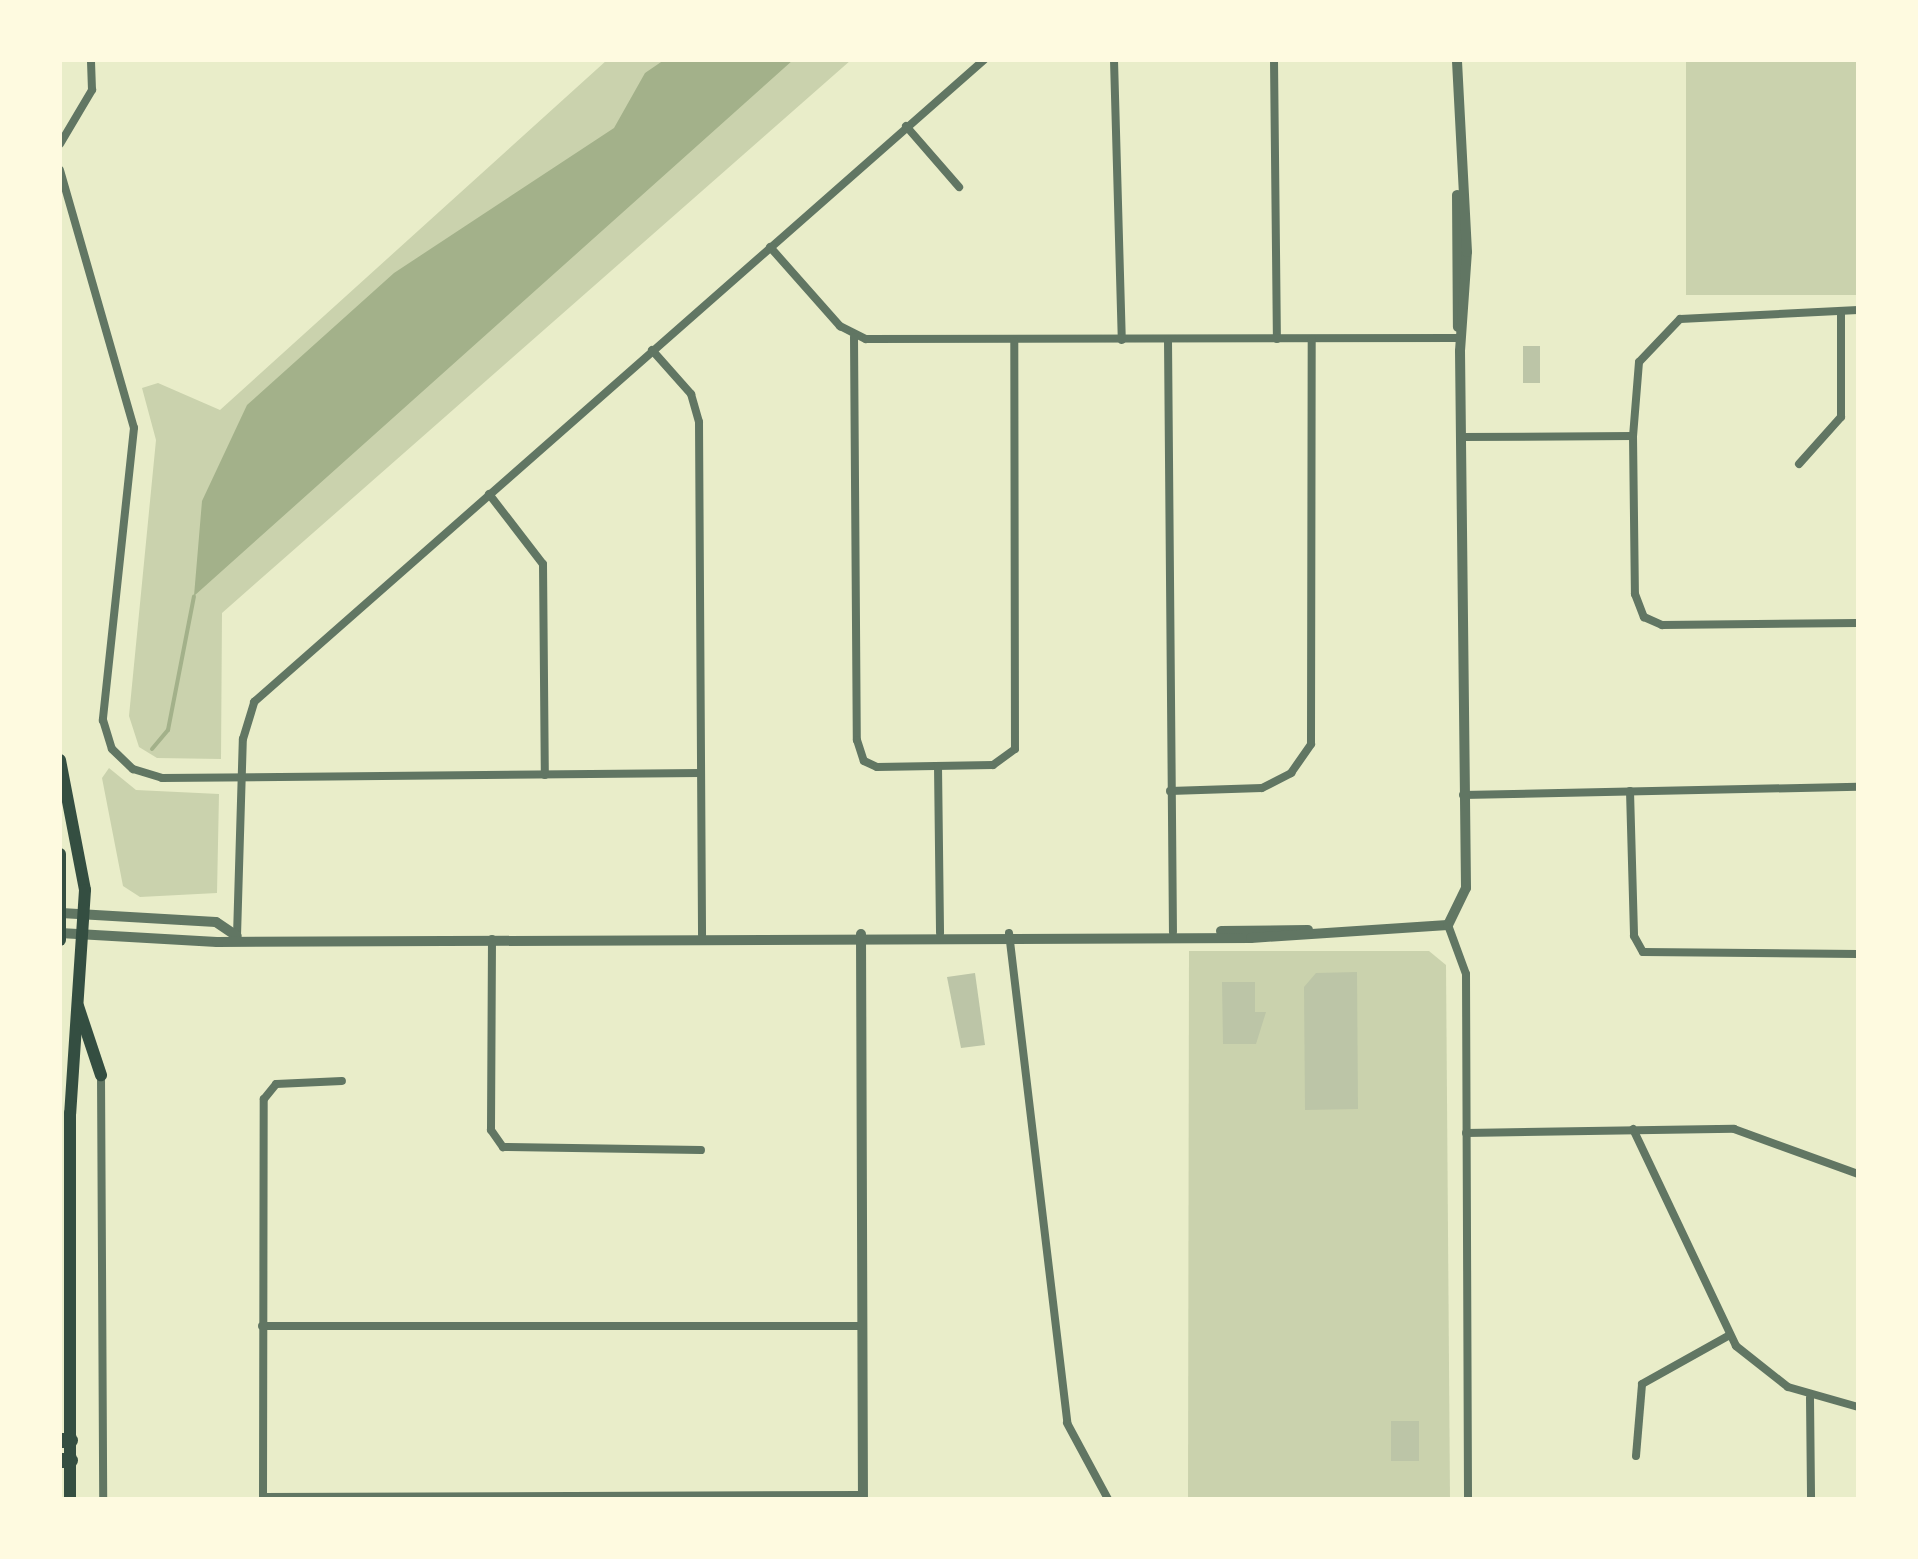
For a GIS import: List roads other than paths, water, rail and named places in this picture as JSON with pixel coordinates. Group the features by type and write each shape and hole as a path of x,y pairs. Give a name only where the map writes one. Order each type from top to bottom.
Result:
{"main road":[{"path":"60,760 82,843 84,913 65,1440 70,1499"},
{"path":"60,854 60,936"},
{"path":"78,1006 101,1075"}],"street":[{"path":"60,144 92,90 91,60"},
{"path":"237,936 244,725 254,702 984,60"},
{"path":"1114,60 1122,340"},
{"path":"1274,60 1278,339"},
{"path":"1448,925 1465,899 1460,338 1468,286 1457,60"},
{"path":"906,126 960,187"},
{"path":"60,170 134,428 103,720 112,749 133,770 162,778 702,773"},
{"path":"770,248 854,336 864,761"},
{"path":"1799,464 1841,417 1841,310"},
{"path":"1858,310 1680,319 1640,362 1633,436 1635,594 1644,617 1662,626 1858,623"},
{"path":"854,336 1014,341 1460,338"},
{"path":"1170,791 1262,788 1291,773 1311,744 1312,339"},
{"path":"1168,340 1173,932"},
{"path":"1014,341 1008,759 1017,771"},
{"path":"652,350 690,394 699,422 702,935"},
{"path":"1460,436 1633,436"},
{"path":"489,494 542,564 545,775"},
{"path":"853,770 864,761 938,766 1008,759"},
{"path":"938,766 940,933"},
{"path":"1463,795 1858,787"},
{"path":"1630,791 1634,936 1643,952 1638,966"},
{"path":"61,913 216,922 237,936"},
{"path":"60,936 83,933 492,940 1319,931 1448,925"},
{"path":"1448,925 1466,974 1468,1499"},
{"path":"1009,933 1067,1423 1108,1499"},
{"path":"342,1081 276,1084 264,1100 263,1498 862,1497 860,934"},
{"path":"492,940 492,1130 503,1146 701,1150"},
{"path":"1643,952 1858,954"},
{"path":"101,1075 103,1499"},
{"path":"1466,1134 1633,1129 1754,1132 1858,1174"},
{"path":"1633,1129 1728,1336 1767,1375 1810,1398 1858,1407"},
{"path":"262,1326 862,1326"},
{"path":"1636,1456 1642,1384 1728,1336"},
{"path":"1810,1398 1810,1499"}],"waterway":[{"path":"152,749 168,730 194,596"}]}
